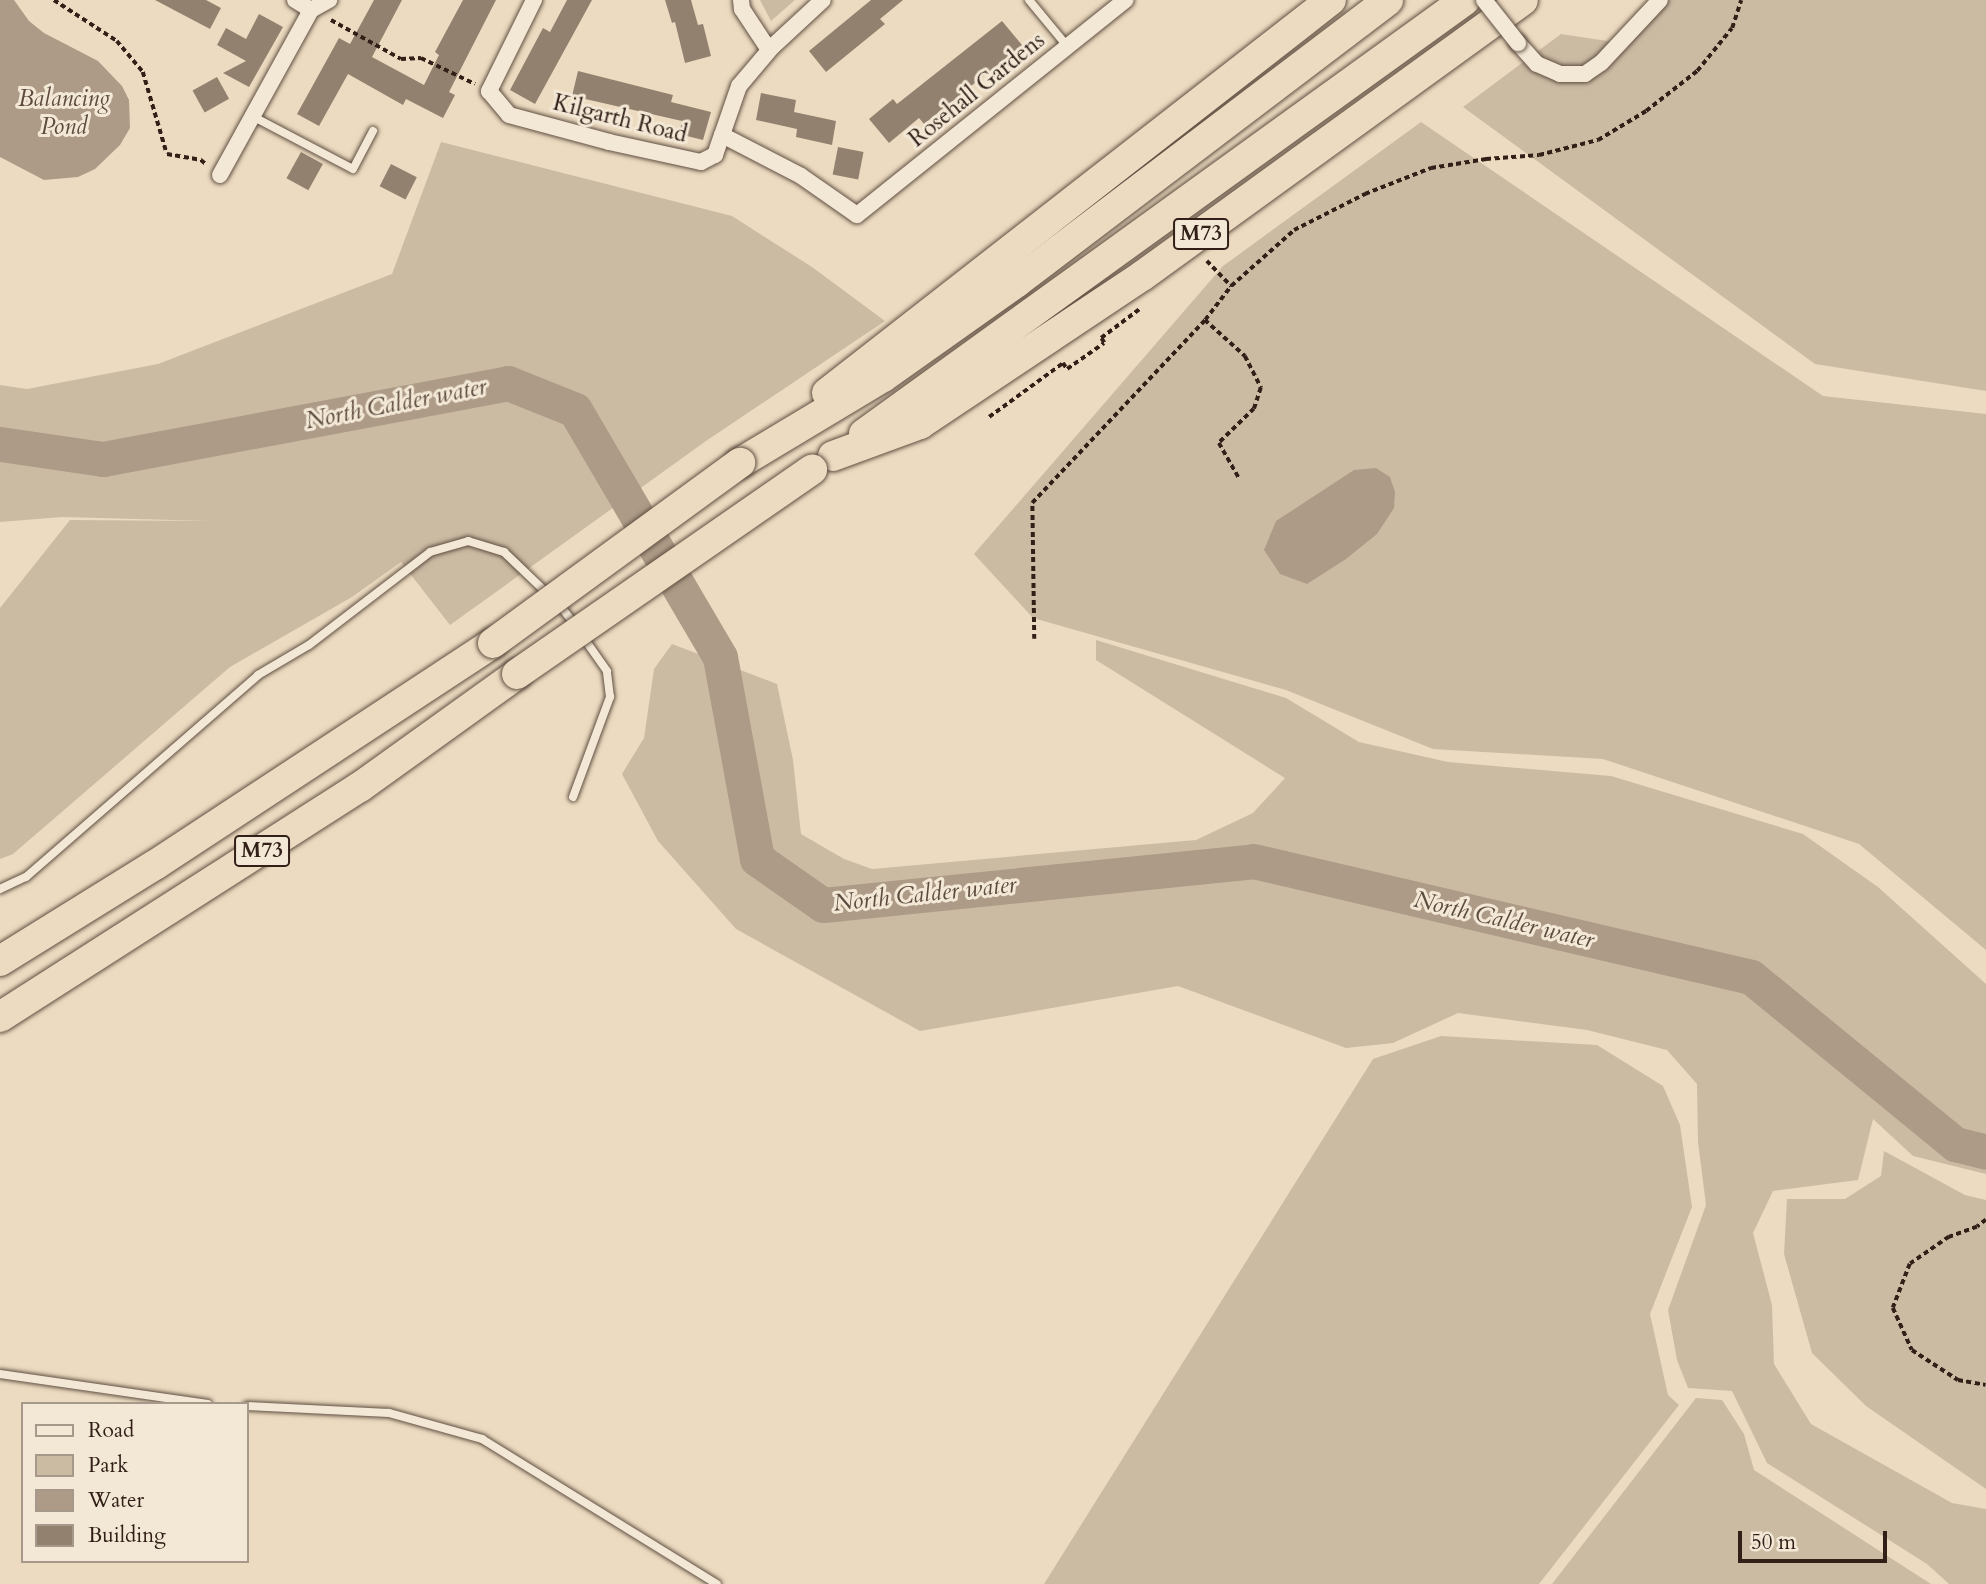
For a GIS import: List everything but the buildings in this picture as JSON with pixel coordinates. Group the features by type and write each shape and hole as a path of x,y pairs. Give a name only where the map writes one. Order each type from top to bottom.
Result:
{"highway":[{"path":"826,403 1331,0"},
{"path":"1211,136 1367,0"},
{"path":"826,403 883,377 1006,290 1388,0"},
{"name":"M73","path":"0,1017 360,787 517,674 833,456 862,441 1465,0"},
{"name":"M73","path":"862,441 920,424 1142,276 1523,0"},
{"name":"M73","path":"0,961 155,865 493,643 826,403"}],"street":[{"path":"220,175 319,5 295,0"},
{"path":"489,91 534,0"},
{"path":"741,0 742,9 769,50"},
{"name":"Kilgarth Road","path":"489,91 509,115 701,162 715,155 739,86 769,50 823,0"},
{"name":"Rosehall Gardens","path":"722,135 801,176 857,215 1125,0"},
{"path":"1484,0 1537,64 1560,74 1585,74 1601,63 1660,0"}],"lane":[{"path":"1029,0 1068,46"},
{"path":"253,116 353,169 373,131"},
{"path":"0,889 26,877 258,674 309,645 430,552 468,541 504,552 565,609 607,671 610,697 573,797"},
{"path":"0,1374 194,1402"},
{"path":"248,1406 389,1413 482,1439 717,1584"}],"path":[{"path":"54,0 117,41 143,72 167,154 201,160 220,175"},
{"path":"1034,639 1032,503 1205,320 1231,286 1294,230 1365,194 1431,168 1486,159 1539,155 1598,140 1646,111 1697,71 1732,28 1741,0"},
{"path":"319,5 329,19 401,59 421,58 489,91"},
{"path":"1198,267 1209,260 1231,286"},
{"path":"989,416 1063,363 1067,369 1104,343 1101,338 1144,307"},
{"path":"1205,320 1245,356 1261,388 1254,409 1219,443 1239,478"},
{"path":"1986,1220 1977,1227 1949,1237 1910,1264 1893,1308 1912,1350 1958,1380 1986,1385"}],"green space":[{"path":"760,0 795,0 771,21"},
{"path":"1669,0 1986,0 1986,391 1815,364 1463,107 1561,34 1627,44"},
{"path":"1421,122 1823,396 1986,414 1986,950 1859,844 1603,759 1433,749 1286,690 1033,618 974,554 1223,266"},
{"path":"441,142 732,216 812,267 885,321 706,441 450,625 401,562 352,597 230,667 13,854 0,859 0,608 70,520 209,521 62,517 0,522 0,385 27,389 158,364 392,274"},
{"path":"1096,640 1286,698 1359,742 1448,762 1611,776 1803,834 1878,887 1986,984 1986,1174 1913,1156 1873,1119 1858,1180 1773,1191 1753,1233 1772,1305 1774,1364 1811,1424 1952,1503 1986,1509 1986,1584 1949,1584 1927,1564 1767,1463 1732,1391 1688,1388 1677,1360 1668,1310 1706,1205 1698,1142 1697,1084 1667,1050 1587,1030 1458,1013 1393,1043 1346,1048 1178,986 920,1031 736,929 658,841 622,774 644,738 654,669 672,644 777,684 793,760 801,834 844,859 872,869 1196,840 1253,813 1285,778 1096,660"},
{"path":"1441,1036 1597,1045 1663,1086 1680,1125 1692,1207 1650,1314 1668,1395 1679,1405 1539,1584 1044,1584 1373,1059"},
{"path":"1884,1151 1965,1195 1986,1200 1986,1489 1866,1406 1812,1353 1784,1254 1787,1199 1845,1199 1881,1176"},
{"path":"1696,1398 1722,1400 1744,1434 1754,1470 1931,1584 1552,1584"}],"water":[{"name":"Balancing Pond","path":"0,0 14,0 29,21 44,33 98,61 122,86 129,100 130,128 120,145 95,169 78,177 44,180 0,157"},
{"path":"1376,468 1390,477 1395,492 1394,508 1377,534 1346,559 1307,584 1280,574 1264,550 1276,521 1354,470"}],"waterway":[{"name":"North Calder water","path":"0,444 103,459 508,383 575,410 720,657 757,859 823,905 1253,861 1751,977 1955,1144 1986,1152"}]}
